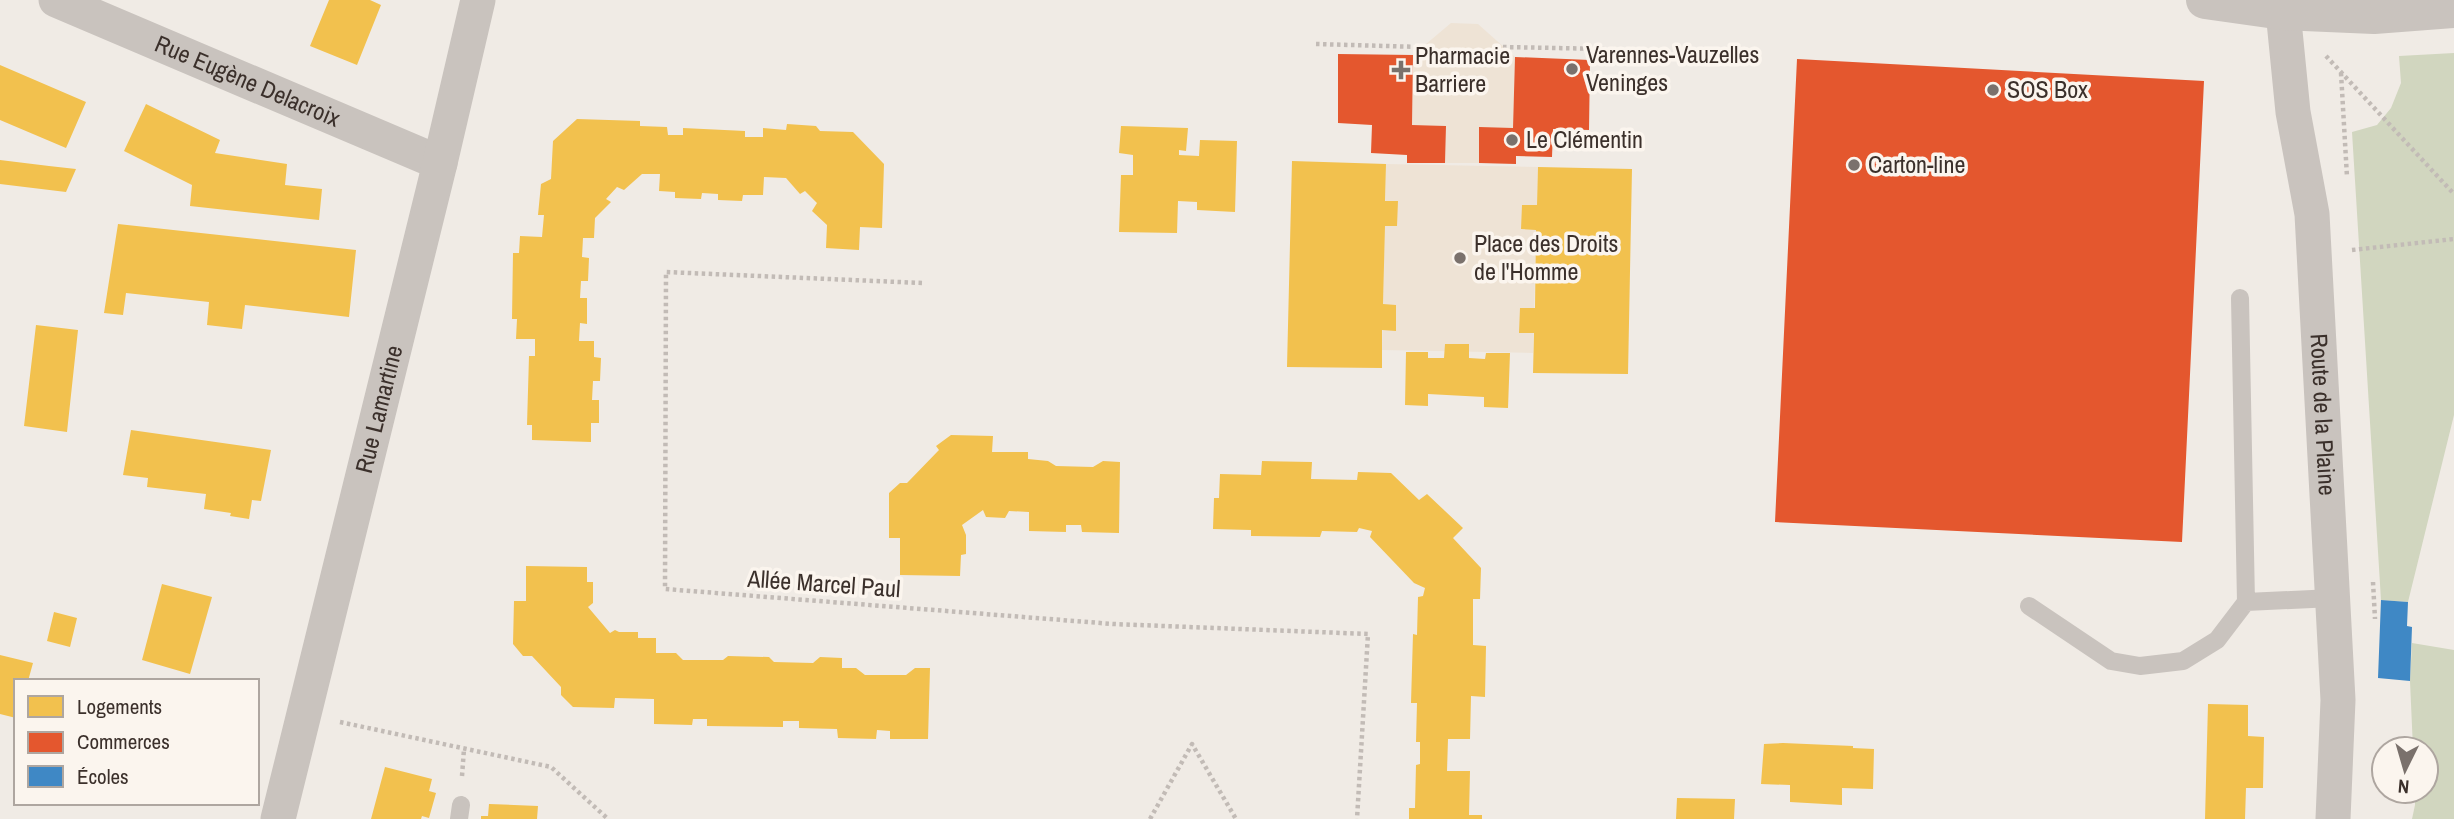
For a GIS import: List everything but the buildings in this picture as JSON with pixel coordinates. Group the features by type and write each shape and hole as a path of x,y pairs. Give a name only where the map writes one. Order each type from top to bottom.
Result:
{"street":[{"name":"Rue Eugène Delacroix","path":"56,0 440,163"},
{"name":"Rue Lamartine","path":"278,819 478,0"},
{"path":"2205,0 2374,15 2454,9"},
{"name":"Route de la Plaine","path":"2282,5 2293,112 2312,214 2338,701 2333,819"}],"lane":[{"path":"2029,606 2110,661 2140,666 2183,661 2217,640 2246,602 2240,298"},
{"path":"2246,602 2333,598"}],"path":[{"path":"1316,44 1422,47"},
{"path":"1503,47 1608,49"},
{"path":"2322,52 2454,194"},
{"path":"2341,73 2347,182"},
{"path":"2350,250 2454,239"},
{"name":"Allée Marcel Paul","path":"922,283 666,272 665,589 1114,624 1368,634 1357,819"},
{"path":"304,715 551,767 608,819"},
{"path":"1150,819 1192,744 1236,819"}],"green space":[{"path":"2454,53 2454,415 2408,602 2381,600 2352,132 2377,125 2391,108 2401,83 2399,56"},
{"path":"2412,643 2454,650 2454,819 2412,819 2415,805 2440,805 2440,735 2412,735 2410,681"}],"shaded area":[{"path":"1451,23 1478,24 1515,57 1513,128 1479,128 1479,163 1445,163 1446,126 1412,125 1413,55"},
{"name":"Place des Droits de l'Homme","path":"1386,164 1538,167 1533,353 1382,350"}],"place":[{"name":"Varennes-Vauzelles Veninges","path":"1572,69"},
{"name":"Pharmacie Barriere","path":"1401,70"},
{"name":"SOS Box","path":"1993,90"},
{"name":"Le Clémentin","path":"1512,140"},
{"name":"Carton-line","path":"1854,165"},
{"name":"Place des Droits de l'Homme","path":"1460,258"}]}
